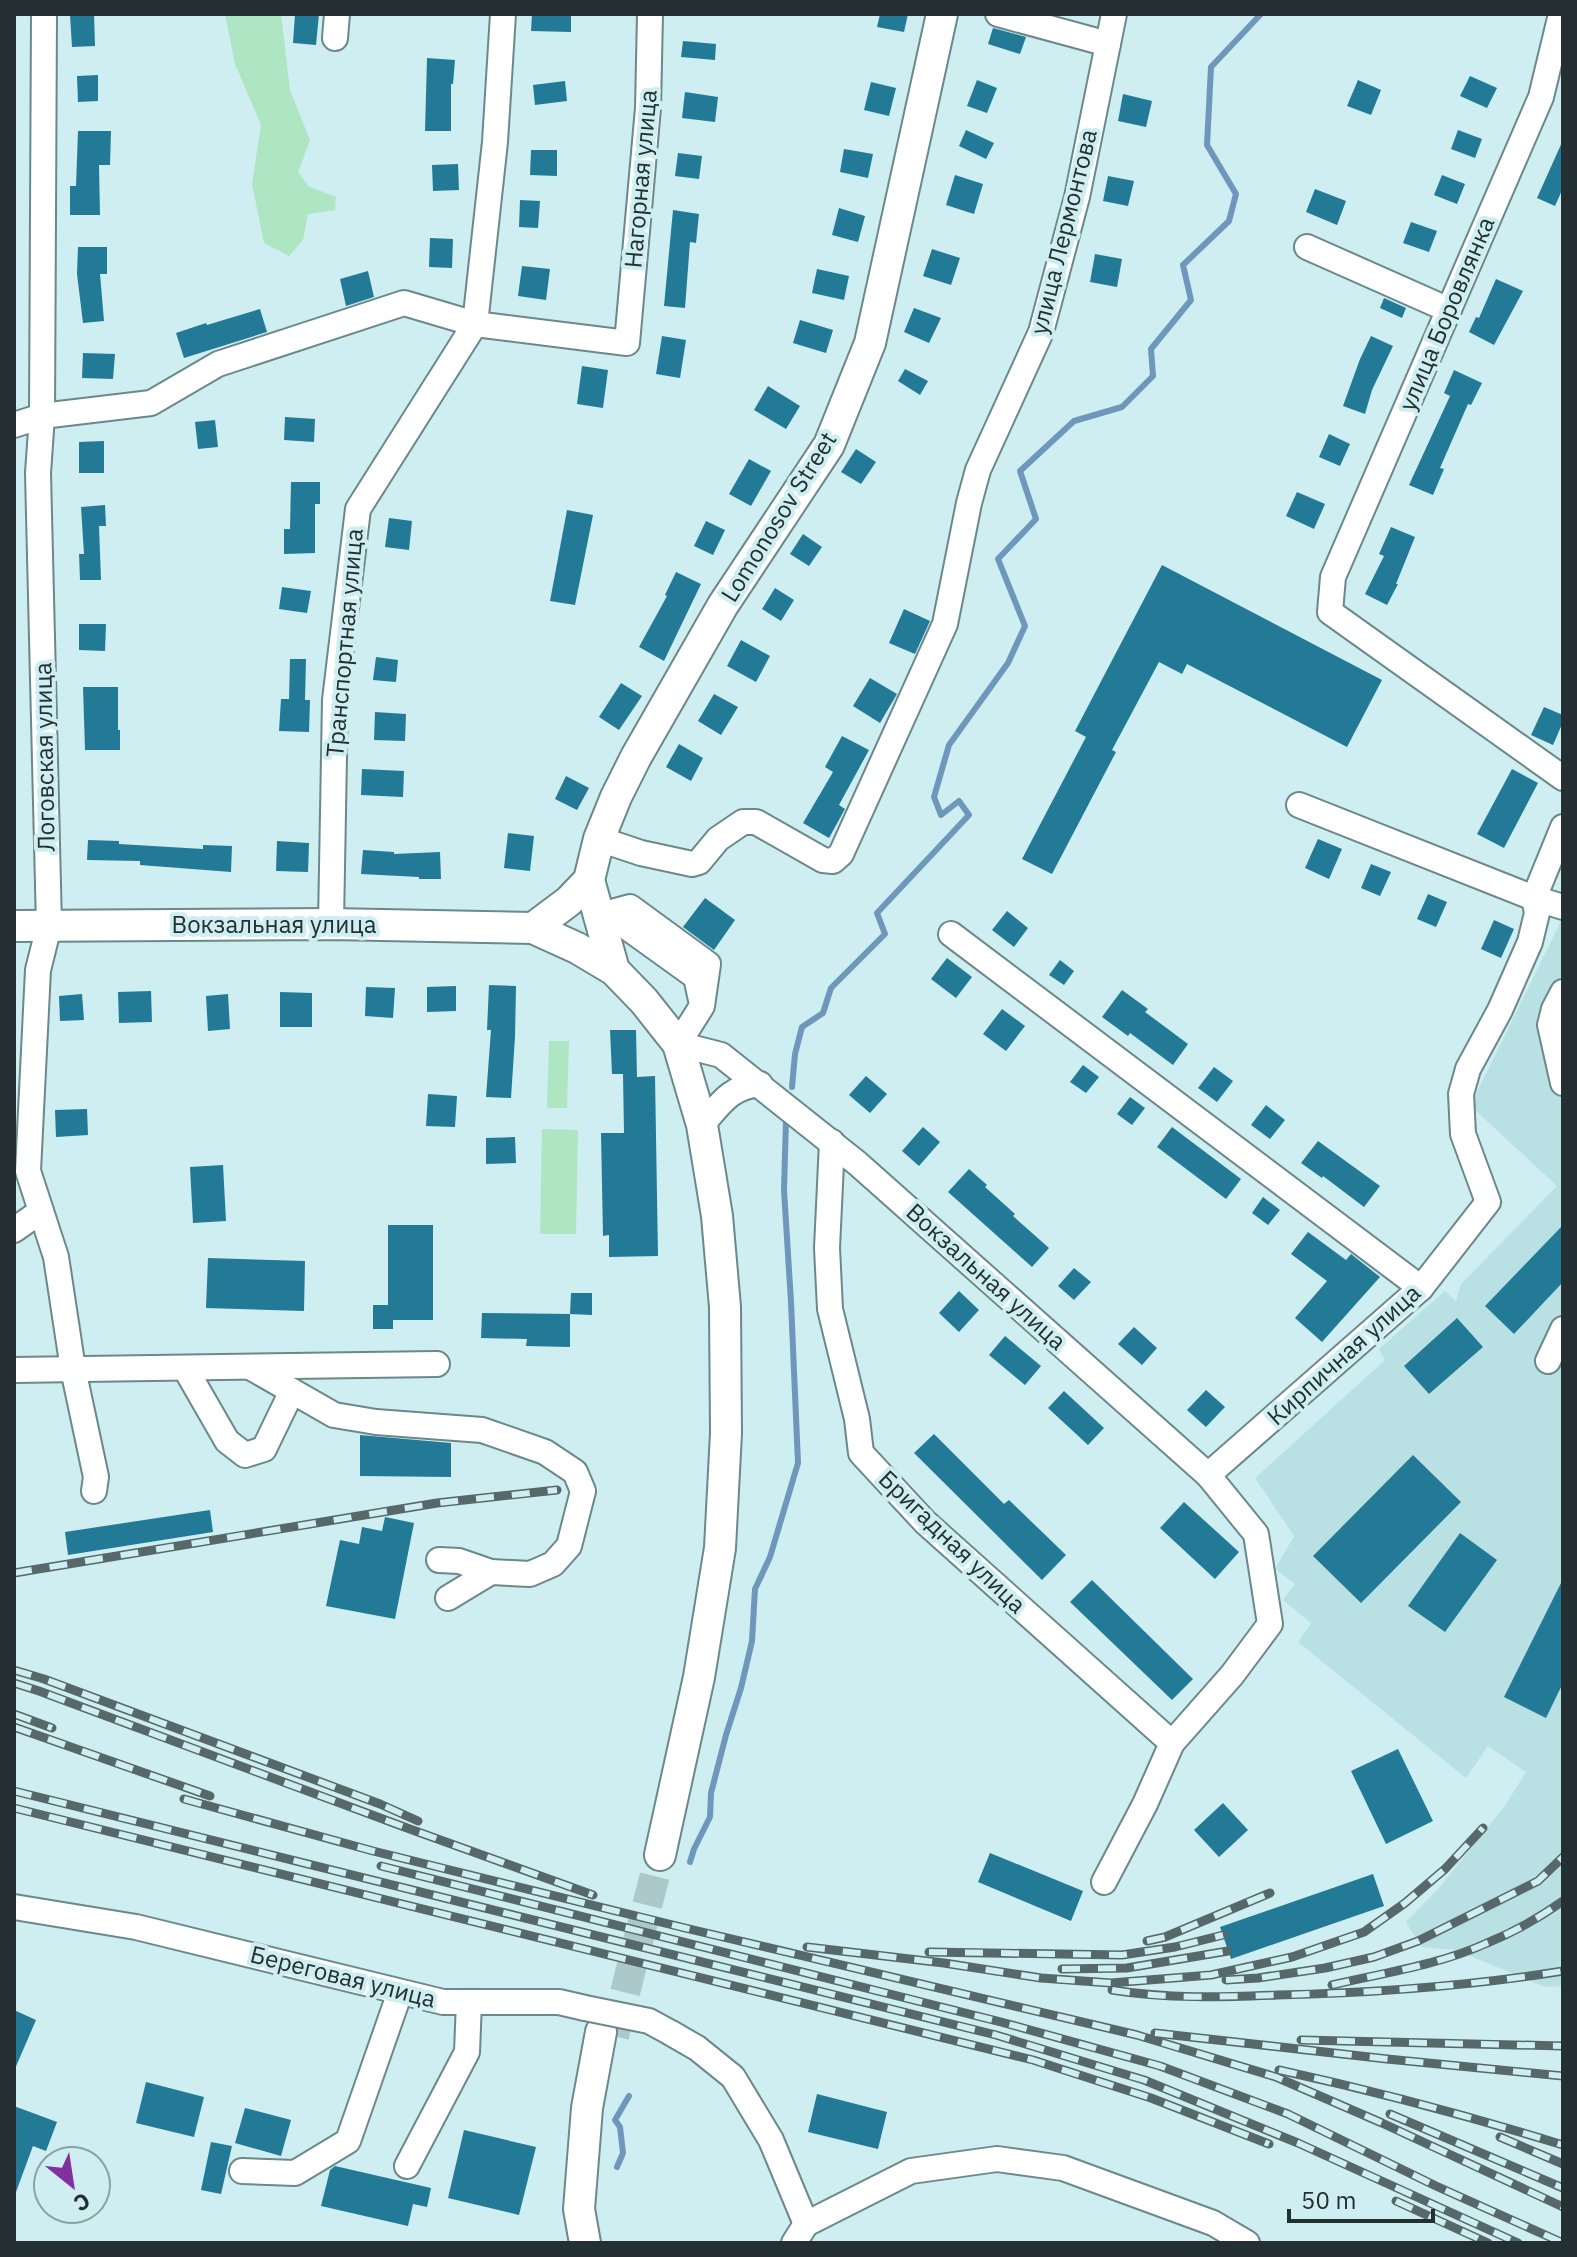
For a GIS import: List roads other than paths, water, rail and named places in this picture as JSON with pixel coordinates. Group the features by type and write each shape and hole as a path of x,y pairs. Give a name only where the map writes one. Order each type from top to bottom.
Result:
{"main road":[{"name":"Lomonosov Street","path":"589,880 599,839 636,757 723,605 829,445 870,343 942,14"},
{"path":"614,970 602,914 589,880 569,901 533,928 577,948 614,970 644,1001 678,1044 702,1125 717,1216 725,1307 726,1433 720,1548 699,1677 652,1854"},
{"name":"Вокзальная улица","path":"14,926 331,924 533,928"},
{"path":"585,2243 579,2209 587,2108 600,2025"}],"street":[{"name":"Логовская улица","path":"44,14 42,416 26,472 49,926 38,970 21,1170 41,1211 56,1257 73,1369 96,1477 94,1491"},
{"name":"Транспортная улица","path":"331,924 335,700 358,509 475,324 495,142 503,14"},
{"name":"Нагорная улица","path":"475,324 627,343 648,108 650,14"},
{"path":"998,14 1108,44"},
{"name":"улица Лермонтова","path":"599,839 641,853 692,864 699,862 718,839 743,822 756,822 823,860 833,861 841,854 945,624 978,470 1041,332 1077,197 1114,14"},
{"name":"улица Боровлянка","path":"1561,14 1552,100 1449,310 1333,577 1330,612 1563,778"},
{"path":"1307,247 1449,310"},
{"path":"14,425 42,416 151,403 218,364 404,303 475,324"},
{"path":"1299,805 1563,907"},
{"name":"Кирпичная улица","path":"1208,1475 1421,1288 1488,1202 1463,1134 1461,1094 1468,1069 1500,1010 1530,942 1537,913 1534,898 1563,827"},
{"path":"602,914 630,907 708,964 702,1006 678,1044"},
{"path":"951,934 1421,1288"},
{"path":"1563,992 1550,1025 1563,1083"},
{"name":"Вокзальная улица","path":"678,1044 721,1055 832,1142 1208,1475 1256,1534 1270,1624 1232,1675 1172,1743 1145,1804 1104,1882"},
{"path":"702,1125 725,1099 742,1086 760,1084"},
{"name":"Бригадная улица","path":"832,1142 827,1248 830,1309 857,1419 861,1453 925,1522 1172,1743"},
{"path":"14,1230 41,1211"},
{"path":"1548,1361 1563,1329"},
{"path":"14,1370 437,1364"},
{"path":"250,1367 334,1415 376,1422 482,1430 545,1452 575,1472 583,1491 569,1546 553,1564 530,1574 491,1572 459,1561 439,1560"},
{"path":"185,1368 227,1441 245,1455 264,1449 292,1391"},
{"path":"448,1598 491,1572"},
{"name":"Береговая улица","path":"14,1907 136,1927 443,2002 559,2002 600,2025 649,2021 697,2048 733,2077 771,2140 800,2233"},
{"path":"242,2171 295,2173 348,2141 400,1992"},
{"path":"407,2166 467,2052 469,2002"},
{"path":"800,2233 911,2171 997,2159 1063,2168 1213,2223 1247,2243"}],"waterway":[{"path":"792,1087 795,1054 802,1027 823,1013 831,988 885,934 877,913 969,815 959,801 941,815 934,797 949,745 1008,663 1025,626 998,559 1036,519 1020,471 1074,421 1122,407 1153,376 1151,349 1191,300 1183,265 1229,221 1236,194 1207,145 1211,67 1261,14"},
{"path":"690,1862 710,1817 711,1793 741,1688 752,1641 755,1589 770,1557 798,1463 784,1190 786,1119"},
{"path":"617,2167 623,2153 620,2127 615,2120 629,2096"}],"tunnel":[{"path":"614,2036 660,1855"}],"railway":[{"path":"14,1573 437,1503 557,1490"},
{"path":"14,1670 380,1804 418,1821"},
{"path":"14,1683 593,1895"},
{"path":"14,1714 52,1728"},
{"path":"14,1727 210,1796"},
{"path":"14,1791 996,2035 1144,2080 1298,2143 1518,2243"},
{"path":"184,1799 373,1851 1137,2035 1276,2077 1563,2207"},
{"path":"14,1808 1033,2060 1151,2098 1269,2144"},
{"path":"807,1947 1041,1978 1111,1983 1211,1975 1292,1957 1364,1932 1445,1869 1483,1828"},
{"path":"1226,1980 1325,1968 1374,1957 1418,1941 1538,1881 1563,1857"},
{"path":"381,1866 1001,2022 1160,2066 1288,2114 1563,2243"},
{"path":"1147,1941 1165,1937 1270,1893"},
{"path":"1332,1985 1411,1968 1469,1951 1536,1919 1563,1901"},
{"path":"929,1952 1122,1955 1175,1947 1223,1935"},
{"path":"1062,1969 1127,1968 1228,1951"},
{"path":"1112,1990 1194,1997 1349,1993 1456,1985 1563,1971"},
{"path":"1155,2033 1563,2076"},
{"path":"1301,2040 1563,2046"},
{"path":"1279,2070 1422,2104 1563,2145"},
{"path":"1390,2114 1563,2188"},
{"path":"1500,2137 1563,2164"},
{"path":"1396,2201 1488,2243"}]}
